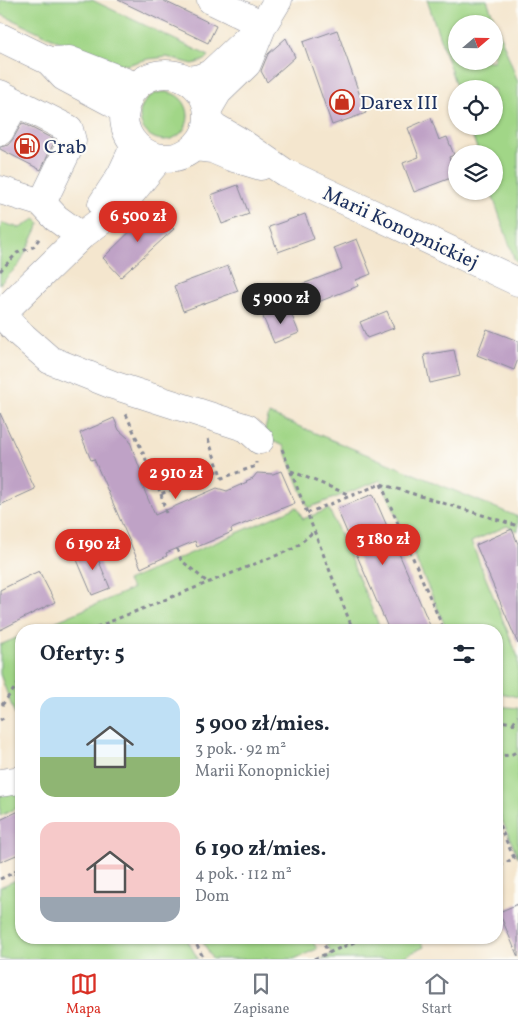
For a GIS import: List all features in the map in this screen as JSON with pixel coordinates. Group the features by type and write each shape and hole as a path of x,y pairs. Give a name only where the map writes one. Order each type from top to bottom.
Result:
{"street":[{"path":"211,0 262,25"},
{"path":"208,115 205,99 189,80 167,74 154,76 136,86 126,102 125,112 126,125 130,137 135,145 151,156 172,158 185,154 196,147 202,138 208,115 218,92 247,64 262,25 278,0"},
{"path":"189,80 210,74 262,25"},
{"path":"0,37 49,61 64,77 114,103 125,112"},
{"path":"49,61 70,60 136,86"},
{"path":"0,131 8,98 69,129 72,141 42,203"},
{"name":"Marii Konopnickiej","path":"208,115 215,127 284,172 518,282"},
{"path":"81,236 121,176 135,145"},
{"name":"Marii Konopnickiej","path":"196,147 212,149 230,157 284,172"},
{"path":"161,158 121,206 81,236 0,315 50,360 113,385 247,428 260,440"},
{"path":"0,190 42,203 56,218 81,236"},
{"path":"0,782 15,781"}],"path":[{"path":"134,414 125,411 160,494 166,513"},
{"path":"217,442 208,439 222,478 256,466 255,454 260,440 282,449 351,624"},
{"path":"160,494 219,470"},
{"path":"290,471 351,496"},
{"path":"307,513 380,484 518,526"},
{"path":"380,484 441,624"},
{"path":"104,624 295,548 314,531"},
{"path":"177,549 181,560 207,582"},
{"path":"2,705 15,688"},
{"path":"0,720 7,716"},
{"path":"513,723 518,716"},
{"path":"503,723 513,723 518,727"},
{"path":"503,756 510,755 518,750"},
{"path":"503,834 514,858 503,864"},
{"path":"0,878 14,873"},
{"path":"196,944 204,959"},
{"path":"324,944 329,952"},
{"path":"314,959 349,944"}],"green space":[{"path":"0,0 92,0 209,56 205,60 193,64 167,57 148,59 126,65 95,58 0,14"},
{"path":"427,0 487,0 493,15 448,15 448,62"},
{"path":"503,42 518,82 518,262 515,261 494,200 503,200 503,145 476,145 472,135 503,135 503,80 454,80 451,70 503,70"},
{"path":"164,92 173,94 181,99 186,107 188,116 186,125 181,133 173,138 164,140 155,138 147,133 142,125 140,116 142,107 147,99 155,94"},
{"path":"35,219 40,223 19,265 0,284 0,228 3,223 20,228"},
{"path":"269,414 518,517 518,531 507,526 471,542 518,657 518,697 503,694 503,624 444,624 381,480 308,508 284,446 263,437"},
{"path":"297,507 303,519 329,509 378,624 50,624 132,589 127,581"},
{"path":"15,639 15,715 0,674 0,645"},
{"path":"503,707 518,708 518,857 503,822"},
{"path":"15,791 15,809 0,816 0,795"},
{"path":"15,881 15,944 189,944 198,959 0,959 0,887"},
{"path":"204,944 314,944 317,949 294,959 212,959"},
{"path":"326,944 423,944 424,947 398,959 322,959 332,954"}],"building":[{"path":"118,0 162,0 216,26 208,43"},
{"path":"337,30 366,113 332,125 303,42"},
{"path":"286,38 295,57 267,82 261,71 268,54"},
{"path":"431,118 439,140 447,137 450,145 448,145 448,179 414,192 403,163 419,157 408,128"},
{"path":"22,123 55,140 41,170 0,149 0,147 8,145"},
{"path":"238,185 249,214 222,224 211,195"},
{"path":"153,209 174,229 121,277 103,258"},
{"path":"305,214 314,239 278,252 269,227"},
{"path":"357,239 371,274 356,280 358,286 291,313 282,292 342,269 334,248"},
{"path":"228,266 238,291 183,311 174,286"},
{"path":"288,306 299,333 274,343 263,317"},
{"path":"387,311 394,328 367,338 360,322"},
{"path":"487,329 518,341 518,359 514,370 477,355"},
{"path":"454,350 460,376 430,383 424,355"},
{"path":"0,413 35,489 0,505"},
{"path":"114,418 119,430 129,439 141,472 145,475 142,485 155,515 217,488 227,491 247,482 257,473 273,474 281,471 295,503 231,529 232,532 197,547 195,541 166,553 167,556 141,568 94,459 91,460 80,433"},
{"path":"373,494 429,624 386,624 337,509"},
{"path":"512,529 518,544 518,644 476,545"},
{"path":"93,547 110,588 92,595 75,555"},
{"path":"39,571 55,602 0,630 0,590"},
{"path":"15,813 15,856 0,862 0,820"},
{"path":"518,904 518,957 503,921 503,910"}],"place":[{"name":"Darex III","path":"342,102"},
{"name":"Crab","path":"27,146"}]}
